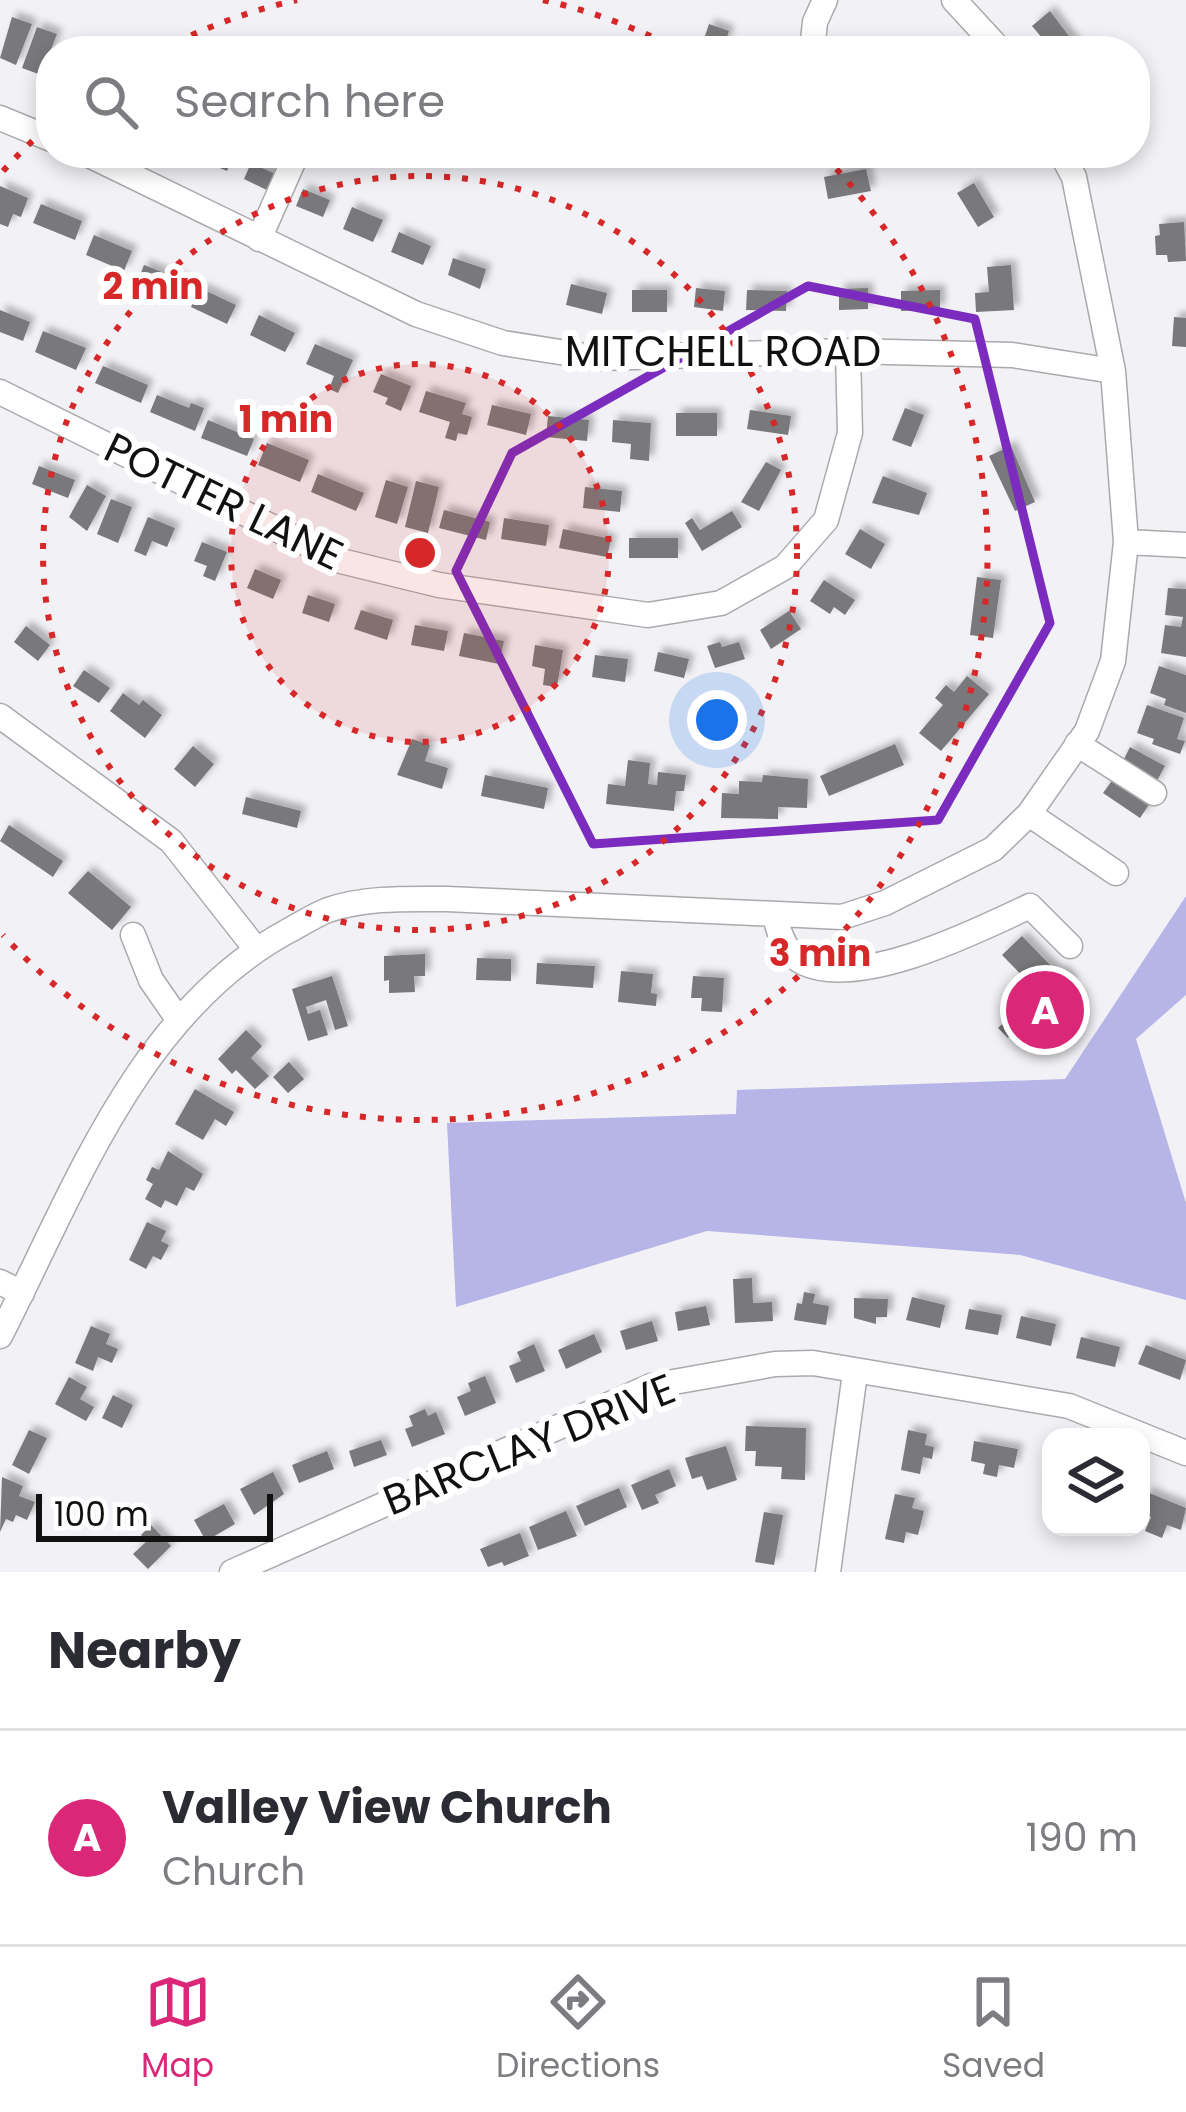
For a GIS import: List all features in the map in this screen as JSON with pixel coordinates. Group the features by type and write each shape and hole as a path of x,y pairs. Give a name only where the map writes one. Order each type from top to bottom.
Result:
{"street":[{"path":"814,36 825,0"},
{"path":"954,0 987,36"},
{"path":"0,118 36,133"},
{"name":"MITCHELL ROAD","path":"116,168 416,314 503,343 598,358 848,351 1012,355 1113,371"},
{"path":"259,238 290,168"},
{"path":"0,1336 11,1288 93,1135 178,1019 256,949 328,910 386,899 842,917 885,903 993,849 1028,814 1087,730 1113,661 1126,542 1113,371 1069,168"},
{"name":"POTTER LANE","path":"0,392 341,561 439,585 648,615 721,603 785,567 826,520 850,433 848,351"},
{"path":"1126,542 1186,545"},
{"path":"0,716 171,842 256,949"},
{"path":"1077,744 1154,793"},
{"path":"1028,814 1116,873"},
{"path":"775,916 780,939 801,962 831,968 929,952 1030,906 1070,946"},
{"path":"133,935 151,980 178,1019"},
{"name":"BARCLAY DRIVE","path":"232,1572 651,1387 775,1364 813,1364 1010,1393 1069,1406 1186,1454"},
{"path":"828,1572 855,1373"}],"highlighted area":[{"path":"808,286 975,319 1050,623 938,820 593,844 456,571 512,453"}],"shaded area":[{"path":"1186,896 1186,995 1136,1039 1186,1203 1186,1300 1020,1255 707,1231 456,1307 447,1123 736,1114 737,1090 1065,1079"}],"building":[{"path":"1050,11 1069,36 1040,36 1032,26"},
{"path":"12,17 32,24 16,65 0,58"},
{"path":"709,24 729,31 727,36 705,36"},
{"path":"37,27 57,34 36,36 36,73 22,68"},
{"path":"249,168 282,177 275,194 244,179"},
{"path":"866,169 871,191 828,199 824,177"},
{"path":"974,183 994,217 978,227 957,193"},
{"path":"0,186 28,198 21,217 13,214 8,227 0,224"},
{"path":"303,189 330,200 323,217 296,206"},
{"path":"41,204 82,221 75,240 33,223"},
{"path":"352,207 383,220 373,242 343,229"},
{"path":"1184,222 1186,261 1168,262 1167,255 1156,255 1159,224"},
{"path":"399,232 431,246 423,265 391,252"},
{"path":"94,235 132,251 124,271 86,255"},
{"path":"453,258 486,269 480,289 448,275"},
{"path":"144,265 185,281 176,302 168,299 166,305 146,297 149,288 137,283"},
{"path":"1011,265 1014,310 976,312 975,293 989,292 987,267"},
{"path":"571,284 607,293 602,314 566,305"},
{"path":"200,288 236,305 227,324 191,307"},
{"path":"696,288 725,291 723,311 694,307"},
{"path":"868,288 868,309 839,310 839,289"},
{"path":"632,290 667,290 667,312 632,312"},
{"path":"747,290 787,291 786,311 746,310"},
{"path":"940,290 940,310 901,311 901,291"},
{"path":"0,310 30,322 23,341 0,332"},
{"path":"259,315 295,333 285,352 250,335"},
{"path":"1174,317 1186,318 1186,347 1172,346"},
{"path":"43,331 86,348 76,370 35,352"},
{"path":"315,344 353,360 338,393 329,389 334,376 306,364"},
{"path":"103,366 148,385 141,403 95,383"},
{"path":"381,374 411,386 401,411 373,392"},
{"path":"426,391 466,403 462,414 472,417 467,435 458,433 456,441 445,438 450,422 419,412"},
{"path":"157,395 189,408 191,403 204,408 195,431 150,412"},
{"path":"492,405 531,414 526,435 487,425"},
{"path":"905,408 924,415 911,447 892,440"},
{"path":"750,410 791,416 788,435 747,429"},
{"path":"676,413 717,413 717,436 676,436"},
{"path":"548,416 589,420 587,441 546,437"},
{"path":"208,420 254,439 247,456 201,438"},
{"path":"613,420 651,423 649,461 630,459 631,444 612,442"},
{"path":"267,443 309,460 300,482 258,465"},
{"path":"1011,446 1035,502 1015,511 989,456"},
{"path":"766,462 781,470 759,511 741,502"},
{"path":"39,466 75,480 68,498 32,484"},
{"path":"318,474 364,493 356,511 311,492"},
{"path":"883,476 927,493 919,515 872,503"},
{"path":"386,480 408,487 397,524 375,517"},
{"path":"416,481 439,487 428,533 405,527"},
{"path":"87,485 106,496 87,531 69,517"},
{"path":"585,487 622,491 620,512 583,508"},
{"path":"111,499 132,507 118,543 97,534"},
{"path":"444,510 490,522 486,540 439,528"},
{"path":"732,511 742,527 702,551 685,523 692,518 700,530"},
{"path":"148,517 175,528 167,547 152,541 146,556 134,551"},
{"path":"504,518 549,525 546,546 501,539"},
{"path":"563,529 611,539 607,557 559,548"},
{"path":"860,529 885,544 871,569 845,554"},
{"path":"629,538 678,538 678,558 629,558"},
{"path":"202,542 227,552 215,581 203,576 207,566 194,561"},
{"path":"255,569 281,580 273,599 247,588"},
{"path":"977,577 1001,580 993,638 970,635"},
{"path":"824,580 855,600 845,615 834,607 830,614 810,601"},
{"path":"1168,588 1186,589 1186,657 1161,653 1165,625 1181,627 1183,617 1165,615"},
{"path":"308,595 335,604 329,622 302,613"},
{"path":"361,610 393,620 387,640 354,629"},
{"path":"789,611 801,629 771,649 760,630"},
{"path":"415,625 448,631 444,651 411,645"},
{"path":"26,626 50,645 38,661 14,642"},
{"path":"464,633 504,641 499,664 459,656"},
{"path":"720,642 722,647 739,642 745,659 715,668 707,646"},
{"path":"535,645 563,650 557,687 543,685 545,669 532,666"},
{"path":"658,652 689,659 684,678 654,671"},
{"path":"595,655 628,659 625,682 592,677"},
{"path":"1159,666 1186,675 1186,713 1164,705 1166,699 1150,693"},
{"path":"84,670 110,688 99,703 73,686"},
{"path":"967,676 989,694 941,751 919,733 943,705 935,698 946,685 954,692"},
{"path":"123,693 139,705 143,700 162,715 145,738 110,711"},
{"path":"1147,705 1184,718 1177,739 1185,741 1180,754 1137,733"},
{"path":"412,739 430,745 425,761 448,768 442,789 397,775"},
{"path":"895,744 904,765 829,796 820,776"},
{"path":"193,746 214,764 195,787 174,769"},
{"path":"1130,747 1165,766 1154,786 1120,767"},
{"path":"628,760 650,763 648,784 657,785 658,772 686,775 684,791 676,791 674,811 606,804 608,784 625,786"},
{"path":"485,775 548,788 544,809 481,796"},
{"path":"763,775 808,779 807,808 778,807 778,819 721,818 722,793 739,794 739,781 762,782"},
{"path":"1116,775 1152,800 1140,818 1103,793"},
{"path":"246,797 301,811 297,828 242,814"},
{"path":"9,825 63,861 53,877 0,841"},
{"path":"88,871 131,907 112,930 68,893"},
{"path":"1022,936 1073,982 1068,987 1081,1001 1028,1051 1012,1034 1008,1038 998,1028 1037,991 1002,955"},
{"path":"425,954 425,976 414,976 415,992 389,993 384,956"},
{"path":"477,958 511,959 511,981 476,980"},
{"path":"537,963 595,966 593,988 536,984"},
{"path":"621,971 653,974 651,993 657,994 656,1006 618,1002"},
{"path":"332,976 348,1026 335,1030 326,1000 306,1007 308,1014 320,1010 328,1035 308,1041 292,989"},
{"path":"693,976 724,978 722,1012 701,1011 702,998 691,998"},
{"path":"246,1030 262,1046 251,1058 269,1076 255,1089 218,1059"},
{"path":"289,1062 304,1079 288,1093 273,1077"},
{"path":"195,1089 234,1112 226,1126 215,1119 203,1140 175,1124"},
{"path":"168,1151 203,1174 194,1191 186,1187 177,1206 165,1200 161,1208 145,1199 153,1184 146,1180 152,1167 159,1170"},
{"path":"147,1222 166,1231 161,1241 169,1245 161,1260 153,1256 146,1269 129,1260"},
{"path":"752,1278 753,1303 772,1302 773,1321 735,1323 733,1279"},
{"path":"804,1292 815,1294 813,1303 829,1306 826,1325 794,1320"},
{"path":"912,1297 945,1305 940,1328 906,1320"},
{"path":"854,1298 888,1299 887,1317 876,1317 876,1324 854,1318"},
{"path":"706,1306 710,1325 678,1331 675,1312"},
{"path":"969,1309 1002,1315 998,1335 965,1329"},
{"path":"1021,1316 1056,1324 1051,1346 1016,1338"},
{"path":"652,1321 658,1341 626,1350 620,1331"},
{"path":"91,1326 110,1334 106,1344 118,1349 112,1363 98,1357 93,1371 75,1363"},
{"path":"594,1334 602,1352 566,1369 558,1350"},
{"path":"1081,1337 1120,1347 1115,1367 1076,1358"},
{"path":"534,1344 545,1371 516,1383 509,1366 521,1361 517,1352"},
{"path":"1146,1345 1186,1360 1180,1380 1138,1364"},
{"path":"485,1376 496,1403 465,1416 457,1397 471,1391 468,1383"},
{"path":"69,1377 87,1387 80,1399 94,1407 86,1421 55,1404"},
{"path":"113,1395 133,1405 122,1428 102,1418"},
{"path":"425,1409 428,1416 436,1412 445,1434 412,1447 405,1429 413,1426 409,1416"},
{"path":"746,1426 806,1428 805,1480 781,1479 782,1467 755,1466 756,1451 745,1451"},
{"path":"29,1430 47,1438 29,1474 12,1465"},
{"path":"908,1430 927,1434 925,1445 934,1447 932,1459 923,1457 920,1474 901,1470"},
{"path":"381,1440 387,1455 354,1467 349,1451"},
{"path":"974,1441 1018,1449 1014,1468 999,1465 997,1477 983,1474 985,1464 971,1461"},
{"path":"726,1446 737,1480 707,1490 702,1476 692,1479 685,1458"},
{"path":"327,1451 334,1469 299,1483 292,1465"},
{"path":"669,1469 676,1486 655,1495 659,1503 642,1510 631,1485"},
{"path":"273,1472 284,1494 254,1515 240,1489"},
{"path":"2,1477 23,1486 19,1496 35,1502 27,1520 16,1515 13,1522 6,1519 0,1532"},
{"path":"619,1488 627,1507 585,1526 576,1506"},
{"path":"1150,1493 1186,1508 1181,1530 1167,1525 1162,1538 1150,1533"},
{"path":"895,1494 915,1498 912,1508 924,1511 918,1535 906,1532 904,1543 885,1539"},
{"path":"224,1504 235,1524 206,1541 194,1520"},
{"path":"566,1511 577,1536 538,1550 529,1527"},
{"path":"764,1512 783,1515 774,1565 755,1562"},
{"path":"151,1525 171,1546 148,1569 133,1554 147,1541 141,1535"},
{"path":"520,1533 529,1556 488,1567 480,1549"}],"place":[{"name":"Valley View Church","path":"1045,1010"}]}
